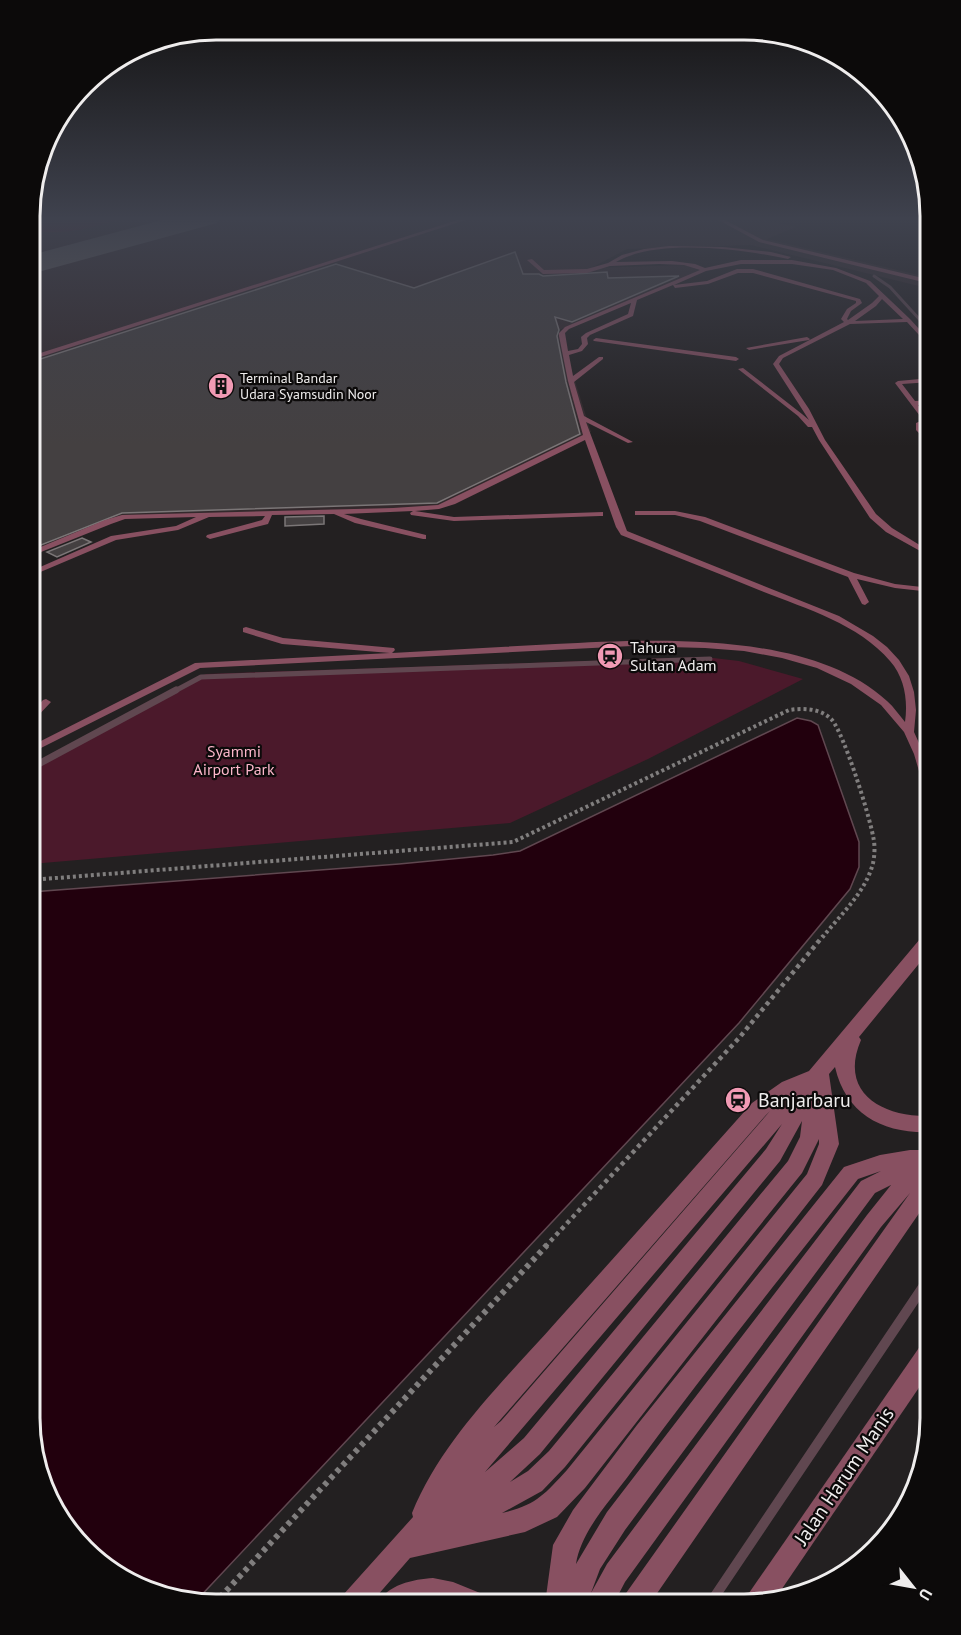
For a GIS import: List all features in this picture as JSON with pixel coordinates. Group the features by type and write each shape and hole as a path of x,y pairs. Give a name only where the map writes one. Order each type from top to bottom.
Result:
{"street":[{"path":"361,1594 405,1547 444,1511 495,1480 532,1446 773,1155 790,1129 798,1107 820,1072 920,951"},
{"path":"859,1026 844,1065 850,1087 860,1101 876,1113 896,1122 920,1126"},
{"path":"405,1547 494,1529 525,1520 548,1508 576,1479 815,1179 830,1144 820,1072"},
{"path":"405,1547 448,1469 493,1410 759,1109 789,1087 820,1072"},
{"path":"559,1594 566,1545 582,1519 645,1434 851,1173 878,1162 920,1159"},
{"path":"578,1594 590,1560 616,1521 868,1187 895,1174 920,1166"},
{"path":"605,1594 616,1573 874,1221 902,1188 920,1176"},
{"path":"641,1594 920,1195"},
{"name":"Jalan Harum Manis","path":"764,1593 920,1366"},
{"path":"406,1594 432,1590 450,1594"}],"lane":[{"path":"40,355 235,293"},
{"path":"650,293 567,328 562,333 571,381 587,436 620,527 624,533 826,614 865,633 896,661 905,677 913,710 909,732"},
{"path":"833,293 858,300 859,303 845,315 844,323"},
{"path":"879,293 920,334"},
{"path":"882,296 877,303 844,323 776,360 776,364 806,409 822,440 873,516 889,530 920,548"},
{"path":"565,354 580,350 585,344 584,337 588,334 631,315 634,300"},
{"path":"844,323 908,320"},
{"path":"749,348 819,337"},
{"path":"596,340 736,359"},
{"path":"571,381 601,358"},
{"path":"741,369 800,415 822,440"},
{"path":"920,381 898,383 920,411"},
{"path":"913,403 920,403"},
{"path":"582,417 630,442"},
{"path":"40,550 108,522 126,517 439,507 587,436"},
{"path":"393,510 454,519 600,514"},
{"path":"332,511 358,521 423,537"},
{"path":"210,537 265,522 270,513"},
{"path":"638,513 675,513 702,519 851,575 895,586 920,589"},
{"path":"40,570 114,538 178,528 212,514"},
{"path":"851,575 865,602"},
{"path":"246,630 282,641 422,654"},
{"path":"40,745 198,665 632,643 689,643 743,647 795,660 849,678 874,693 909,732 920,755"},
{"path":"40,708 46,702"}],"path":[{"path":"40,879 513,842 789,710 802,708 816,710 835,722 874,837 874,858 870,875 860,891 739,1038 223,1594"}],"shaded area":[{"name":"Terminal Bandar Udara Syamsudin Noor","path":"40,293 647,293 559,330 591,432 442,507 124,516 40,551"},
{"path":"797,718 818,725 859,842 859,867 850,889 739,1023 203,1593 171,1589 128,1571 92,1543 64,1506 50,1475 41,1430 40,891 399,864 520,851"}],"green space":[{"name":"Syammi Airport Park","path":"705,657 739,661 803,679 648,759 510,823 40,863 40,762 206,674"}],"building":[{"name":"Terminal Bandar Udara Syamsudin Noor","path":"245,293 639,293 572,322 555,317 566,382 580,434 437,503 122,513 40,545 40,359"},
{"path":"324,516 324,524 285,526 285,517"},
{"path":"82,538 91,542 57,557 47,552"}],"waterway":[{"path":"896,293 920,320"},
{"path":"173,692 201,677 710,659"},
{"path":"40,763 176,690"},
{"path":"716,1594 920,1291"}],"place":[{"name":"Terminal Bandar Udara Syamsudin Noor","path":"221,386"},
{"name":"Tahura Sultan Adam","path":"610,656"},
{"name":"Banjarbaru","path":"738,1100"}]}
